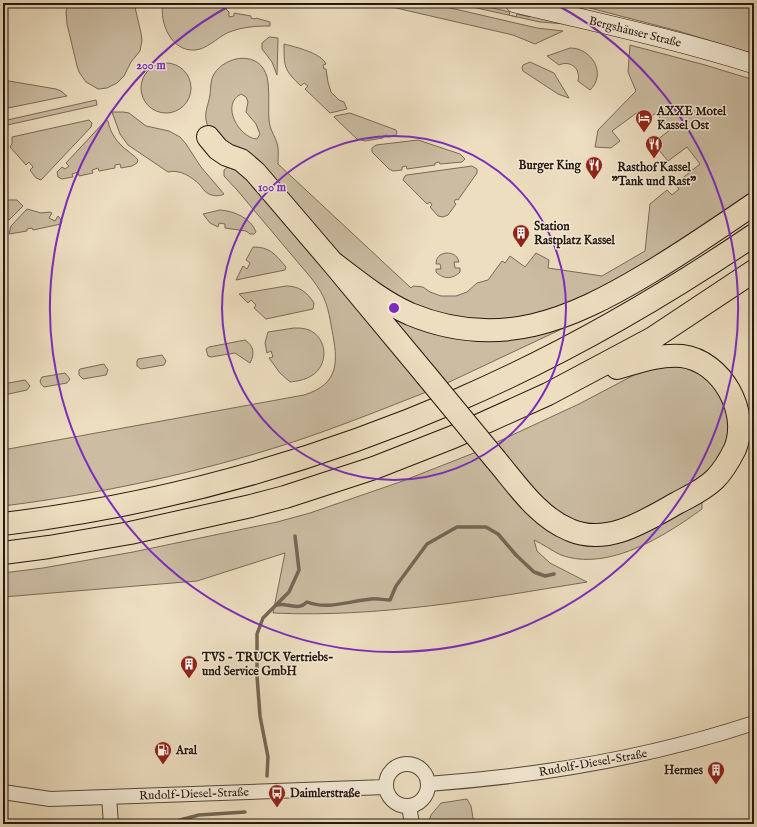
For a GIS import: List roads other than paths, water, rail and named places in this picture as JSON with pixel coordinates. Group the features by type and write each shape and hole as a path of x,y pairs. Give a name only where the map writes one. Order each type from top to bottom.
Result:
{"highway":[{"path":"208,137 218,149 227,155 241,160 255,172 332,262 532,503 544,515 557,524 570,531 585,535 599,536 616,533 644,522 701,490 715,479 735,449 738,439 739,418 735,400 718,376 695,360 684,356 654,357 574,381"},
{"path":"332,262 375,295 399,309 420,318 468,329 488,330 517,328 559,318 600,300 662,265 754,204"},
{"path":"3,524 114,506 235,478 323,451 399,423 459,399 595,333 658,297 754,235"},
{"path":"3,553 49,547 130,533 251,506 285,497 374,468 453,438 574,381 653,338 754,271"}],"main road":[{"name":"Bergshäuser Straße","path":"515,3 669,39 754,64"}],"street":[{"name":"Rudolf-Diesel-Straße","path":"428,784 488,779 586,766 687,744 754,723"},
{"path":"405,765 418,768 426,778 428,784 427,792 423,799 417,804 409,806 401,805 394,801 389,795 386,787 389,775 399,766 405,765"},
{"name":"Rudolf-Diesel-Straße","path":"3,792 50,799 386,787"},
{"path":"109,798 111,824"},
{"path":"409,806 412,824"}],"waterway":[{"path":"276,605 300,606 307,602 331,605 373,599 390,600 396,586 427,544 457,527 486,527 498,534 516,555 534,572 545,576 554,574"},
{"path":"267,776 268,757 260,716 257,676 257,634 263,618 289,592 299,570 295,536"},
{"path":"165,824 199,815 245,812"}],"place":[{"name":"AXXE Motel Kassel Ost","path":"644,133"},
{"name":"Rasthof Kassel \"Tank und Rast\"","path":"654,159"},
{"name":"Burger King","path":"594,180"},
{"name":"Station Rastplatz Kassel","path":"521,248"},
{"name":"TVS - TRUCK Vertriebs- und Service GmbH","path":"189,679"},
{"name":"Aral","path":"163,765"},
{"name":"Hermes","path":"716,785"},
{"name":"Daimlerstraße","path":"277,808"}]}
